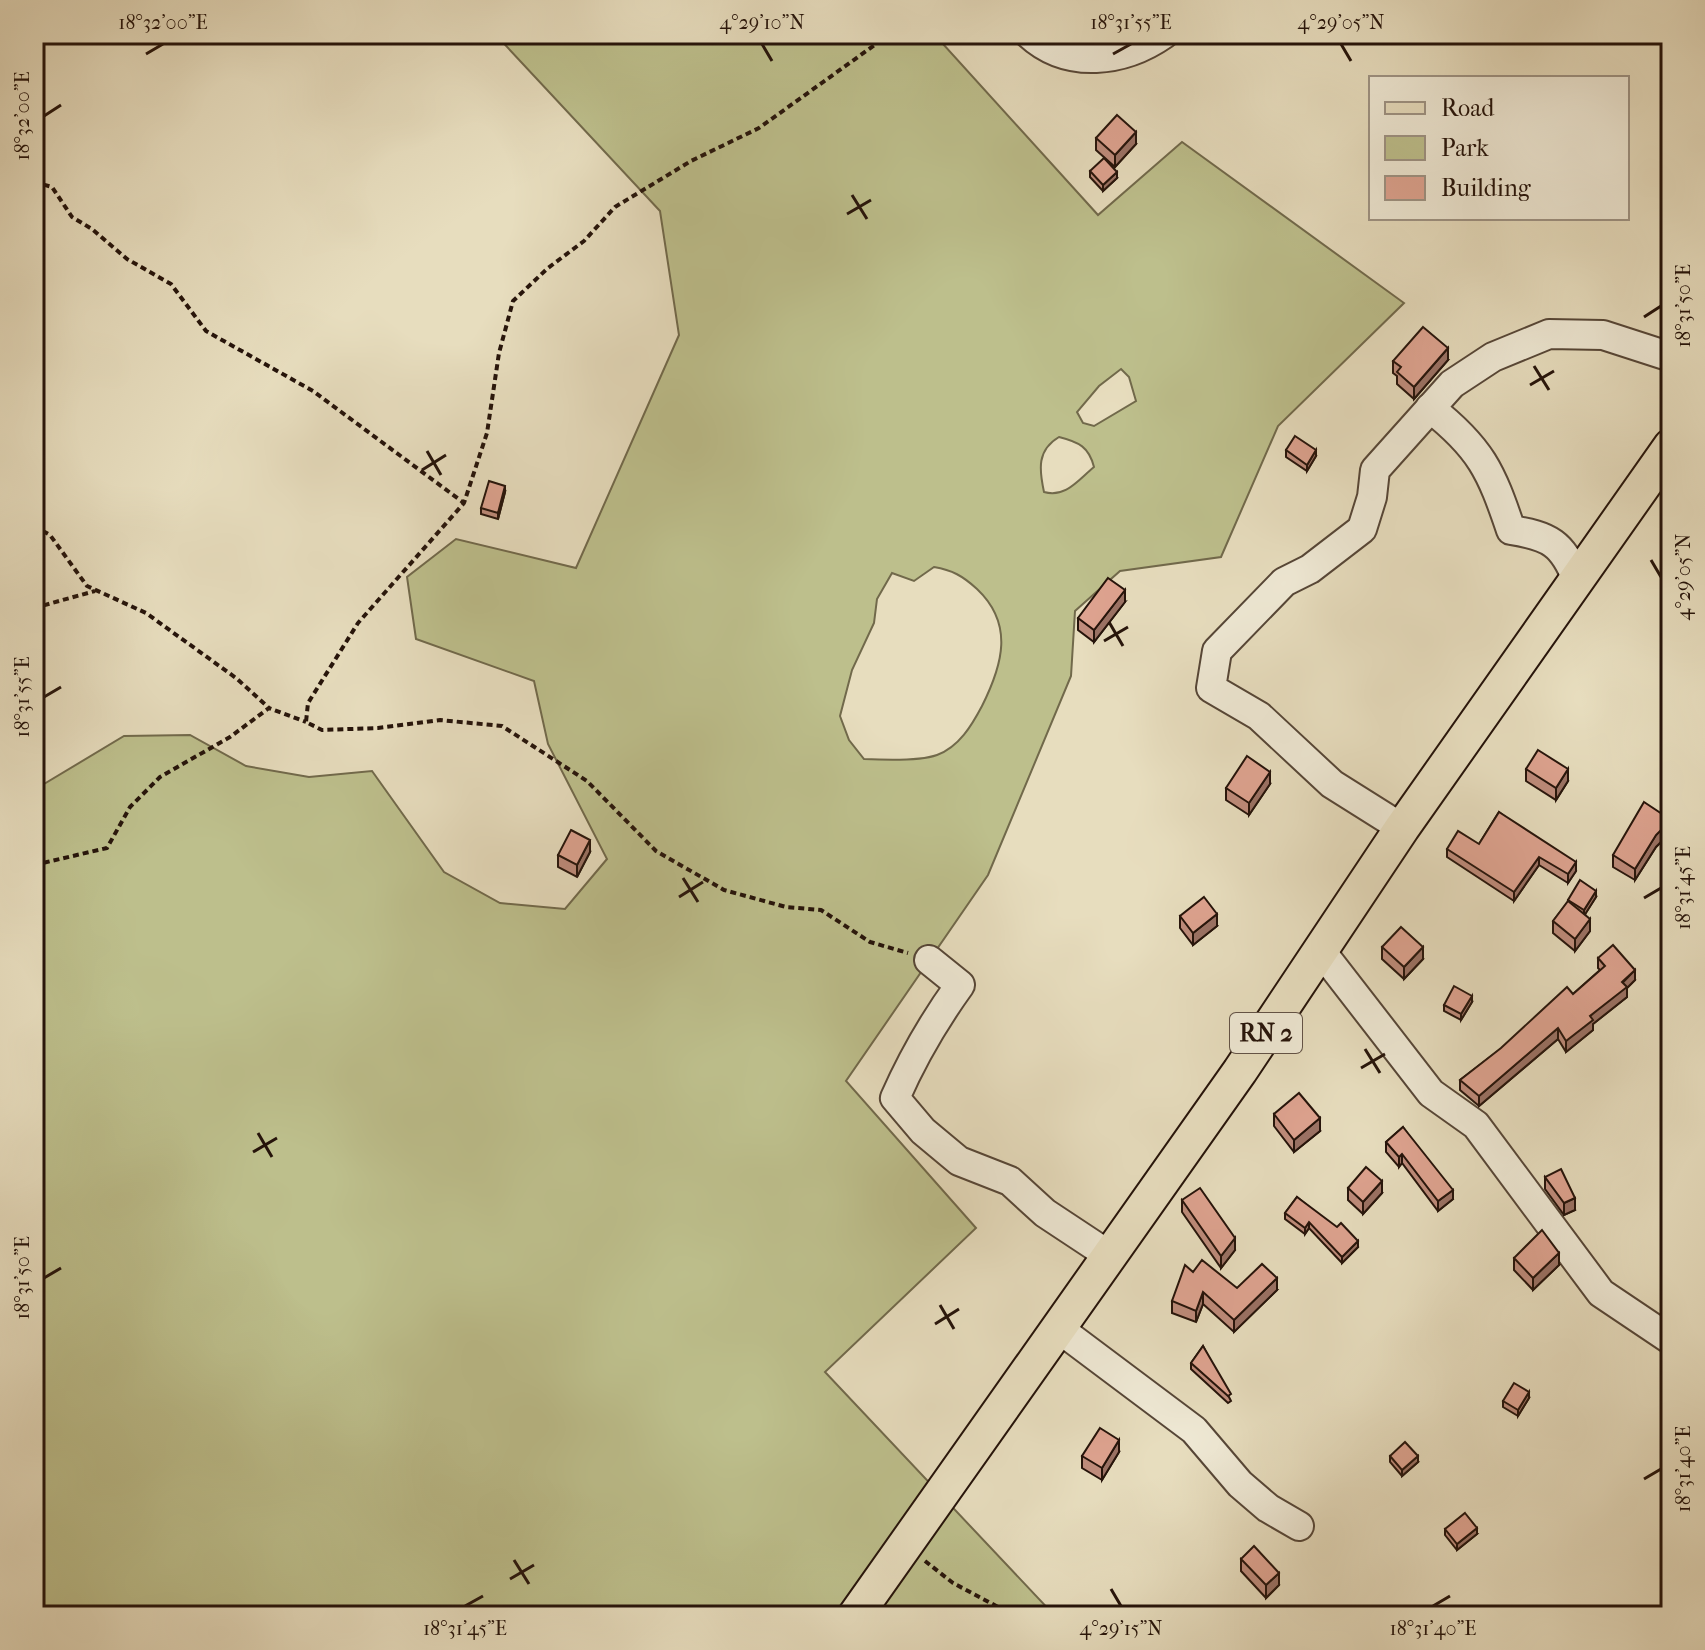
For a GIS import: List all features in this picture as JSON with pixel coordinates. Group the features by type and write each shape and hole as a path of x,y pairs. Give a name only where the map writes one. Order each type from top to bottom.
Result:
{"main road":[{"name":"RN 2","path":"855,1616 1671,446"}],"street":[{"path":"1029,34 1085,61 1142,49 1164,34"},
{"path":"1402,828 1332,784 1259,716 1211,688 1217,651 1284,582 1310,569 1362,529 1372,497 1375,470 1452,384 1493,357 1549,334 1603,335 1671,357"},
{"path":"1430,408 1459,431 1488,466 1511,530 1541,535 1567,554 1577,580"},
{"path":"1321,951 1431,1093 1476,1125 1601,1293 1671,1340"},
{"path":"929,960 960,985 929,1026 925,1042 895,1098 923,1131 959,1161 1010,1181 1045,1213 1107,1254"},
{"path":"1058,1328 1194,1430 1240,1484 1268,1508 1299,1526"}],"path":[{"path":"306,722 308,703 358,623 464,503 487,433 499,353 513,301 548,268 584,241 615,207 691,161 759,128 890,34"},
{"path":"34,182 52,187 63,209 127,259 171,284 206,331 313,391 464,503"},
{"path":"34,526 50,535 87,586 146,613 236,678 269,708 322,730 378,728 440,720 502,726 587,781 656,851 724,890 786,907 821,910 870,942 929,960"},
{"path":"34,608 98,591"},
{"path":"34,865 107,848 130,807 160,777 230,737 269,708"},
{"path":"905,1545 953,1583 1015,1616"}],"green space":[{"path":"495,34 934,34 1098,215 1182,142 1404,303 1278,426 1221,557 1120,571 1075,611 1071,676 988,875 846,1081 976,1228 825,1372 1055,1616 34,1616 34,790 124,736 190,735 246,766 309,777 372,771 444,872 500,903 565,909 607,859 548,744 534,681 416,639 407,577 456,539 576,568 679,335 660,211","holes":["1121,369 1129,377 1136,401 1094,426 1083,423 1077,412 1099,386","1059,437 1078,443 1086,450 1094,467 1071,487 1052,493 1044,492 1041,476 1043,454","934,567 946,570 967,580 989,602 1000,630 1001,645 995,675 969,728 945,751 921,758 864,759 849,740 840,716 852,670 874,623 877,599 892,573 914,581"]}],"building":[{"path":"1117,115 1136,132 1115,155 1096,138"},
{"path":"1104,158 1117,172 1103,185 1090,171"},
{"path":"1423,327 1448,348 1414,387 1397,372 1401,367 1393,361"},
{"path":"1295,436 1316,450 1307,465 1286,450"},
{"path":"489,481 505,486 498,513 481,508"},
{"path":"1108,578 1125,590 1094,630 1078,618"},
{"path":"1538,750 1568,769 1556,788 1526,769"},
{"path":"1247,756 1270,772 1249,803 1226,788"},
{"path":"1644,802 1671,820 1656,835 1635,869 1613,855"},
{"path":"1499,812 1576,862 1568,874 1539,857 1514,892 1447,849 1458,831 1479,844"},
{"path":"571,830 590,840 577,865 558,855"},
{"path":"1580,880 1596,891 1584,910 1568,900"},
{"path":"1204,897 1217,914 1193,933 1180,916"},
{"path":"1568,901 1590,919 1575,939 1553,921"},
{"path":"1401,927 1423,947 1404,967 1382,947"},
{"path":"1613,945 1635,970 1622,982 1627,987 1590,1016 1593,1020 1566,1041 1558,1028 1479,1096 1460,1080 1501,1048 1567,987 1573,994 1605,966 1598,958"},
{"path":"1454,986 1472,996 1461,1014 1444,1005"},
{"path":"1299,1093 1320,1118 1294,1140 1274,1114"},
{"path":"1403,1127 1453,1190 1438,1201 1402,1154 1399,1157 1386,1142"},
{"path":"1366,1167 1382,1181 1363,1202 1348,1188"},
{"path":"1561,1169 1575,1198 1564,1203 1545,1177"},
{"path":"1200,1188 1235,1238 1221,1256 1182,1200"},
{"path":"1297,1197 1337,1227 1341,1223 1358,1241 1342,1257 1309,1222 1305,1228 1285,1213"},
{"path":"1542,1230 1559,1253 1533,1278 1514,1258"},
{"path":"1202,1260 1237,1288 1262,1264 1277,1278 1234,1320 1203,1292 1196,1311 1172,1301 1185,1265 1193,1272"},
{"path":"1203,1346 1231,1394 1228,1396 1191,1363"},
{"path":"1514,1383 1529,1392 1518,1410 1503,1401"},
{"path":"1100,1428 1119,1440 1102,1468 1082,1456"},
{"path":"1405,1442 1418,1456 1402,1470 1390,1456"},
{"path":"1465,1513 1477,1528 1457,1544 1445,1529"},
{"path":"1254,1546 1279,1573 1266,1585 1241,1559"},
{"path":"1346,1607 1363,1616 1341,1616"}]}
